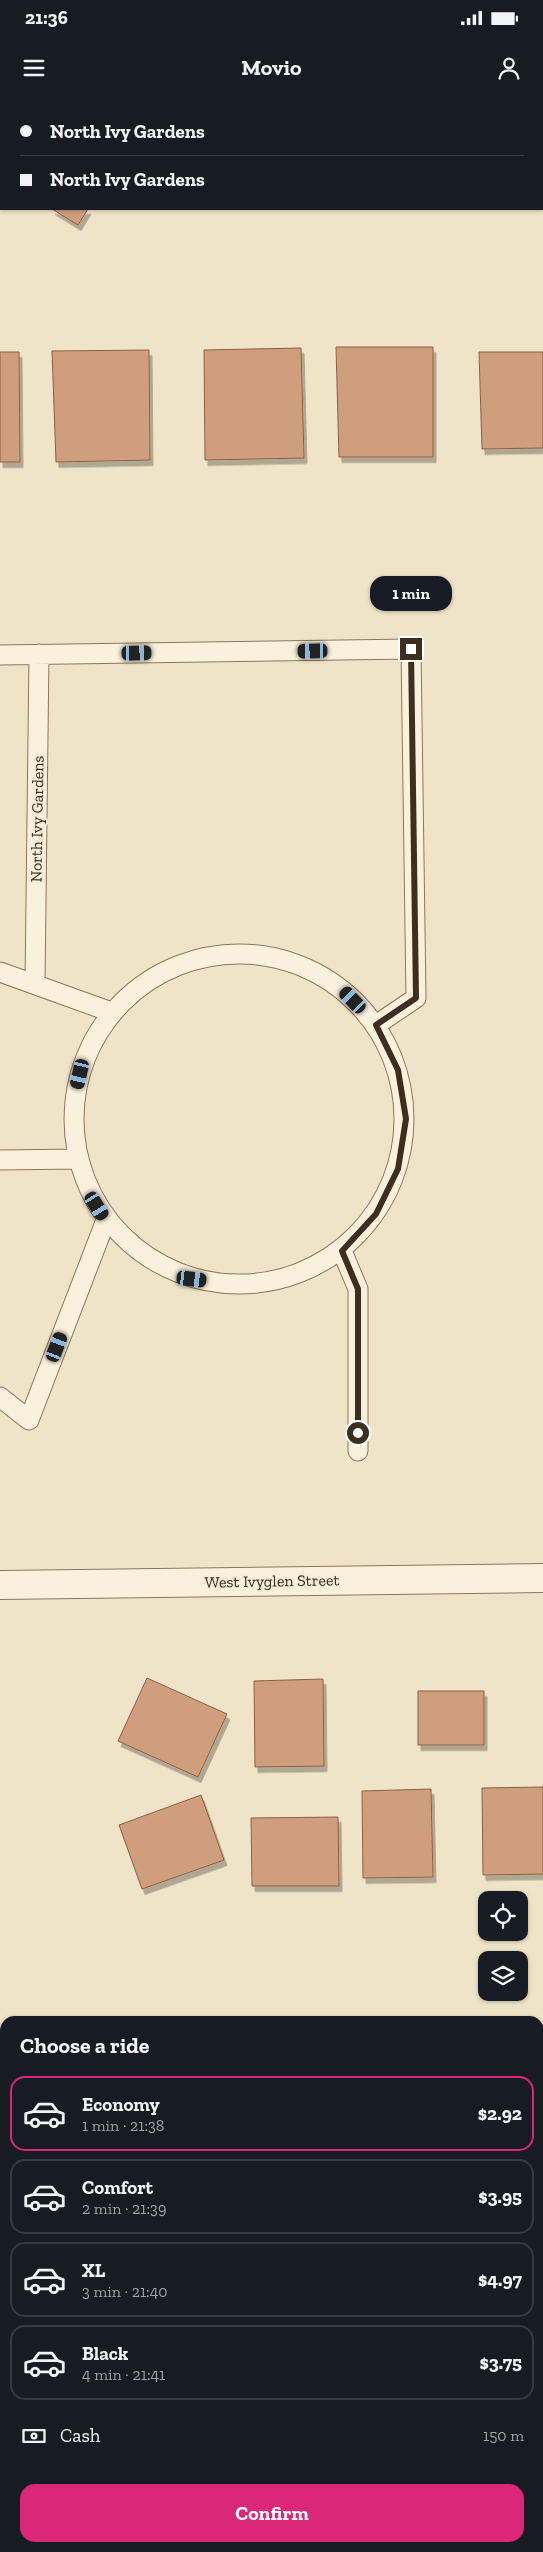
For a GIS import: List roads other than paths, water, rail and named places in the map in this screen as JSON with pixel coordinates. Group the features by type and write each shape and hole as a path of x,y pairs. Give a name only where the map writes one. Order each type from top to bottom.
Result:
{"street":[{"name":"West Ivyglen Street","path":"0,1585 543,1578"}],"lane":[{"path":"0,655 411,649 416,998 376,1025"},
{"name":"North Ivy Gardens","path":"35,984 39,654"},
{"path":"247,953 297,964 341,988 376,1025 398,1070 406,1119 398,1169 376,1214 342,1251 296,1276 244,1285 192,1279 144,1257 106,1220 88,1192 77,1159 72,1107 84,1057 111,1012 150,978 196,959 247,953"},
{"path":"0,972 111,1012"},
{"path":"0,1160 77,1159"},
{"path":"0,1397 29,1420 106,1220"},
{"path":"342,1251 358,1289 358,1451"}]}
